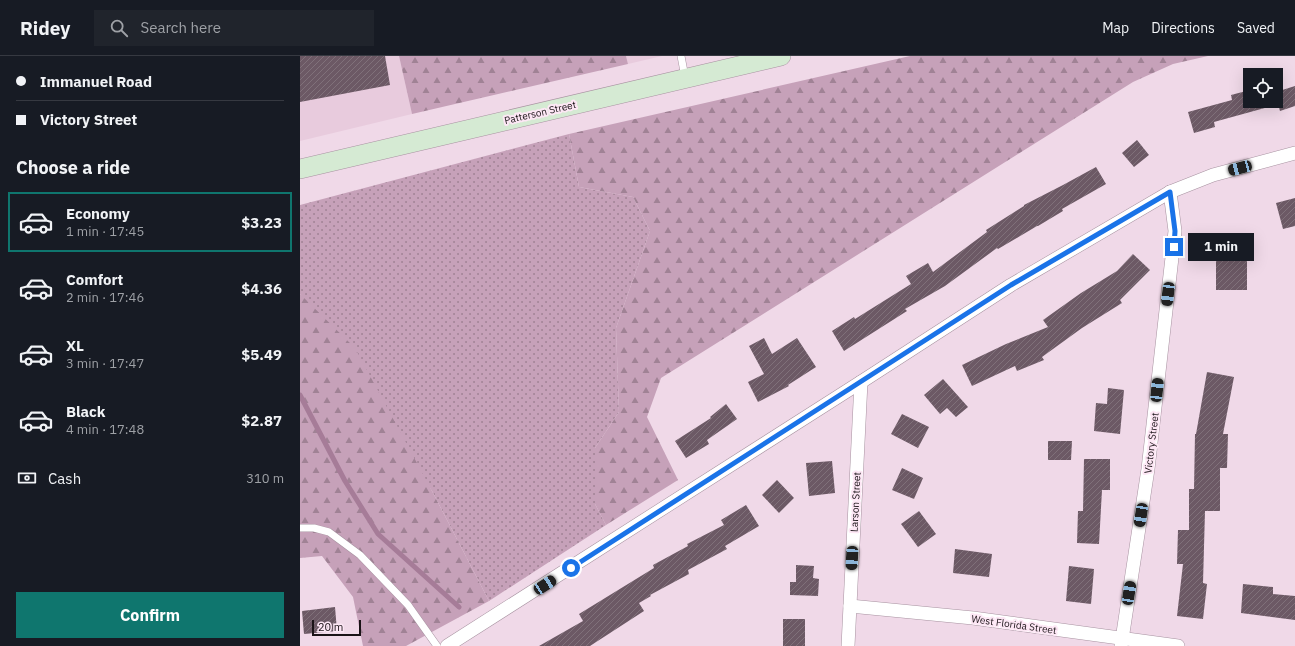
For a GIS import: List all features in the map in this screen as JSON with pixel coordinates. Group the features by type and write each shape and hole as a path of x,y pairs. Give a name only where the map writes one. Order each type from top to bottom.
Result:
{"main road":[{"name":"Patterson Street","path":"302,165 781,56"}],"street":[{"path":"447,646 1011,285 1170,192 1213,175 1295,153"},
{"name":"Victory Street","path":"1122,642 1148,469 1175,231 1170,192"},
{"name":"Larson Street","path":"848,646 861,382"},
{"name":"West Florida Street","path":"850,606 973,618 1122,642 1178,646"}],"lane":[{"path":"681,56 686,78"},
{"path":"300,528 314,528 329,532 360,555 408,605 437,646"}],"shaded area":[{"path":"300,56 399,56 412,114 300,141"},
{"path":"626,56 662,56 628,64"}],"green space":[{"path":"399,56 626,56 628,64 412,114"},
{"path":"910,56 1208,56 1173,64 1133,82 661,378 647,417 678,480 606,525 595,504 595,448 619,412 616,328 650,231 633,197 579,187 569,134"},
{"path":"569,134 579,187 633,197 650,231 616,328 619,412 595,448 595,504 606,525 489,601 432,491 300,294 300,205"},
{"path":"300,294 355,348 489,601 406,646 363,646 353,597 322,556 300,558"}],"building":[{"path":"300,56 385,56 390,85 300,102"},
{"path":"1295,86 1295,106 1280,111 1279,108 1283,108 1283,90"},
{"path":"1243,92 1243,108 1265,108 1214,122 1215,127 1194,133 1188,112 1232,100 1231,95"},
{"path":"1137,140 1149,155 1134,167 1122,153"},
{"path":"1096,167 1106,184 1062,209 1063,211 1038,226 998,249 997,248 945,286 905,309 907,311 844,351 832,331 854,317 855,319 911,284 906,276 928,263 933,272 987,232 986,230 1024,205"},
{"path":"1295,198 1295,226 1283,229 1276,203"},
{"path":"1133,254 1150,270 1120,300 1122,303 1082,328 1042,357 1044,360 1017,371 1015,366 972,386 962,365 1006,344 1048,327 1043,320 1081,293 1117,271"},
{"path":"1216,261 1247,261 1247,290 1216,290"},
{"path":"764,338 772,354 797,338 816,367 788,385 789,386 758,402 748,382 764,374 749,346"},
{"path":"1207,372 1234,377 1223,434 1228,434 1227,468 1220,468 1220,511 1205,511 1203,583 1207,584 1203,619 1177,616 1183,564 1177,564 1178,530 1189,530 1189,489 1194,489 1195,434"},
{"path":"943,379 968,407 956,417 947,408 940,414 924,395"},
{"path":"1108,388 1124,390 1120,434 1094,431 1096,403 1107,404"},
{"path":"726,404 737,419 707,440 709,444 686,458 675,441 711,418 710,417"},
{"path":"902,414 929,427 918,448 891,434"},
{"path":"1048,441 1072,441 1071,460 1048,460"},
{"path":"1084,459 1110,459 1110,490 1102,490 1099,544 1077,543 1078,511 1083,511"},
{"path":"832,461 835,493 809,496 806,463"},
{"path":"902,468 923,478 914,499 892,490"},
{"path":"777,480 794,498 779,513 762,495"},
{"path":"746,505 759,526 725,546 727,549 688,570 689,574 650,595 651,596 639,603 644,611 590,646 539,646 583,621 579,614 654,568 653,565 688,546 687,544 724,525 721,520"},
{"path":"919,511 936,534 918,547 901,524"},
{"path":"955,549 992,554 989,577 953,573"},
{"path":"796,565 814,566 813,578 819,579 818,596 790,595 790,582 796,582"},
{"path":"1069,566 1094,569 1091,604 1066,601"},
{"path":"1243,584 1273,587 1273,594 1295,596 1295,620 1241,613"},
{"path":"335,607 337,631 304,634 302,611"},
{"path":"783,619 805,619 805,646 783,646"}],"waterway":[{"path":"300,395 345,481 378,534 459,607"}],"route":[{"path":"571,568 1011,285 1170,192 1175,231 1174,247"}]}
